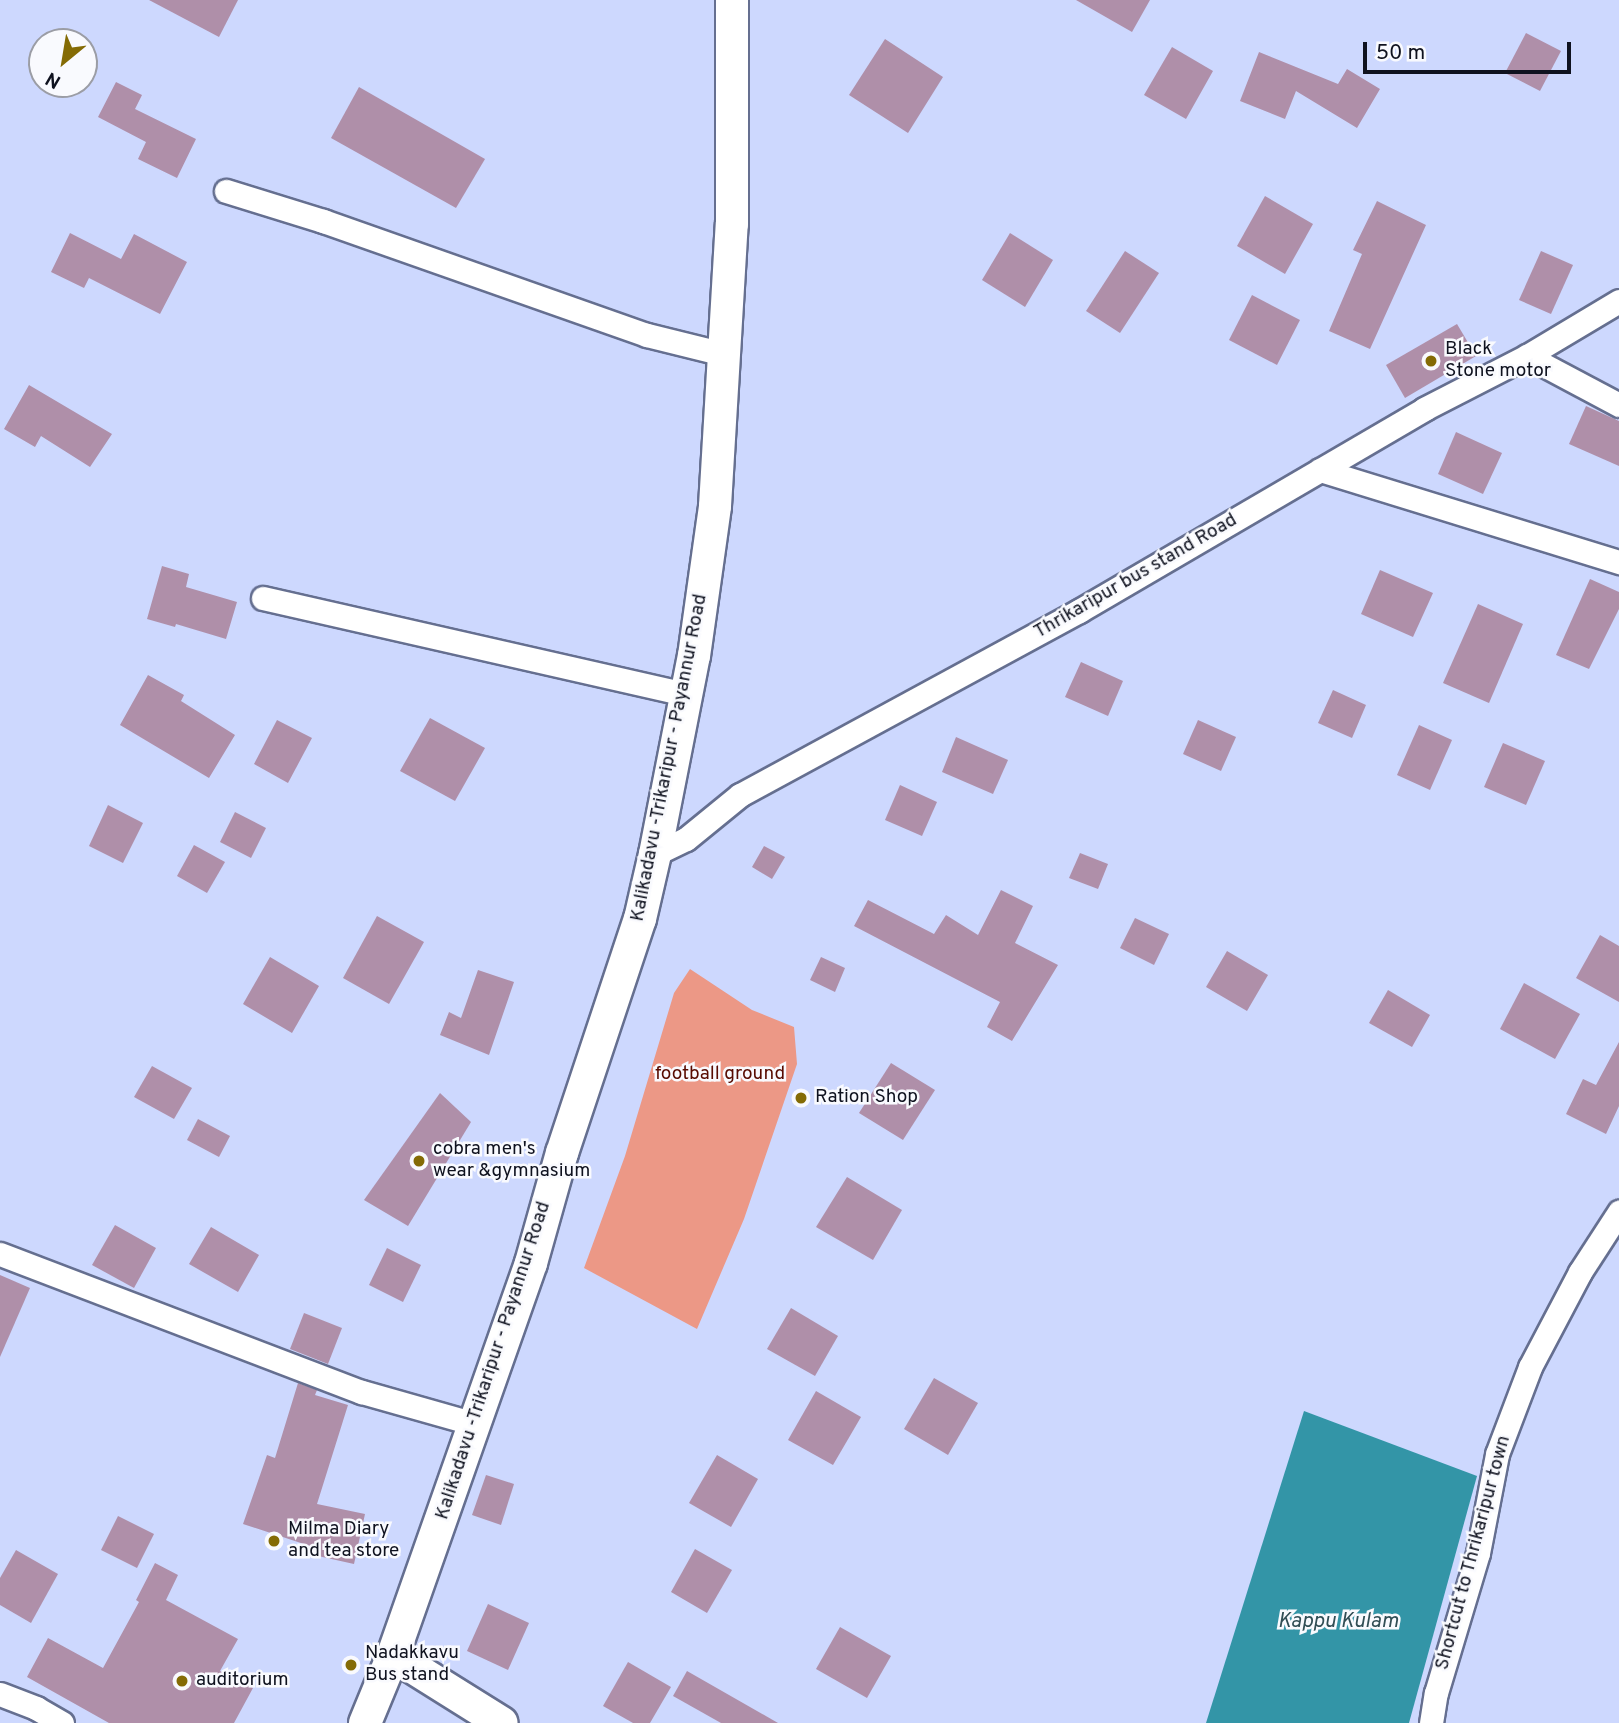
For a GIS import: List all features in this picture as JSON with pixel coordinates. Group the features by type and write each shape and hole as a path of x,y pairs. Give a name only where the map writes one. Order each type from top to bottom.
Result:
{"main road":[{"name":"Kalikadavu -Trikaripur - Payannur Road","path":"365,1723 393,1655 531,1263 562,1153 640,919 655,854 687,694 715,506 732,224 732,0"},
{"path":"393,1655 502,1723"}],"street":[{"path":"226,191 323,221 647,335 724,354"},
{"name":"Thrikaripur bus stand Road","path":"655,854 686,839 740,795 1079,611 1424,409 1527,356 1619,301"},
{"path":"1527,356 1619,405"},
{"path":"1320,470 1619,562"},
{"path":"263,598 566,664 687,694"},
{"name":"Shortcut to Thrikaripur town","path":"1431,1723 1436,1693 1478,1553 1497,1454 1530,1367 1580,1272 1619,1212"},
{"path":"0,1254 362,1392 475,1424"},
{"path":"0,1694 36,1708 62,1723"}],"green space":[{"name":"football ground","path":"690,969 752,1010 794,1027 797,1064 744,1219 697,1329 584,1268 625,1156 674,993"}],"water":[{"name":"Kappu Kulam","path":"1304,1411 1477,1476 1409,1723 1206,1723"}],"building":[{"path":"149,0 238,0 219,37"},
{"path":"1076,0 1150,0 1132,32"},
{"path":"1526,33 1561,51 1540,91 1505,73"},
{"path":"885,39 943,77 908,133 849,95"},
{"path":"1172,47 1213,71 1186,119 1144,95"},
{"path":"1259,52 1338,84 1347,69 1380,89 1357,128 1296,91 1285,119 1240,101"},
{"path":"116,82 142,95 135,109 196,139 177,178 138,159 146,142 98,117"},
{"path":"359,87 485,159 456,208 331,138"},
{"path":"1265,196 1313,224 1285,274 1237,246"},
{"path":"1377,201 1426,225 1370,349 1329,331 1362,254 1353,250"},
{"path":"70,233 121,259 134,234 187,262 160,314 89,278 84,288 51,272"},
{"path":"1010,233 1053,260 1025,307 982,280"},
{"path":"1125,251 1159,273 1120,333 1086,311"},
{"path":"1541,251 1573,265 1551,314 1519,300"},
{"path":"1252,295 1300,320 1277,365 1229,340"},
{"name":"Black Stone motor","path":"1457,324 1476,356 1405,398 1386,365"},
{"path":"29,385 112,434 90,467 41,436 35,447 4,429"},
{"path":"1586,406 1619,421 1619,466 1569,444"},
{"path":"1456,432 1502,453 1483,494 1438,474"},
{"path":"162,566 189,574 186,587 237,602 226,639 176,624 175,627 147,619"},
{"path":"1380,570 1433,593 1413,637 1361,614"},
{"path":"1590,579 1619,592 1619,609 1589,669 1556,655"},
{"path":"1478,604 1523,624 1489,703 1443,683"},
{"path":"1081,662 1123,681 1108,716 1065,697"},
{"path":"148,675 184,695 181,701 235,735 209,778 120,725"},
{"path":"1333,690 1366,705 1352,738 1318,723"},
{"path":"430,718 485,748 455,801 400,771"},
{"path":"277,720 312,738 288,783 254,764"},
{"path":"1198,720 1236,737 1221,771 1183,754"},
{"path":"1419,725 1452,740 1430,790 1397,775"},
{"path":"956,737 1008,760 993,794 942,772"},
{"path":"1503,743 1545,761 1526,805 1484,787"},
{"path":"900,785 937,802 922,836 885,820"},
{"path":"108,805 143,823 123,863 89,846"},
{"path":"235,812 266,828 251,858 220,842"},
{"path":"194,845 225,862 207,893 177,876"},
{"path":"764,846 785,857 772,879 752,867"},
{"path":"1080,853 1108,864 1098,889 1069,878"},
{"path":"1001,890 1033,906 1015,943 1058,965 1012,1041 987,1027 1000,1002 854,926 868,900 934,934 946,915 978,935"},
{"path":"377,916 424,942 389,1004 343,978"},
{"path":"1135,918 1169,934 1154,965 1120,948"},
{"path":"1600,935 1619,946 1619,1002 1576,978"},
{"path":"1227,951 1268,975 1247,1011 1206,987"},
{"path":"270,957 319,986 292,1033 243,1004"},
{"path":"821,957 845,968 835,992 810,980"},
{"path":"478,970 514,982 489,1055 440,1035 449,1012 461,1018"},
{"path":"1524,983 1580,1014 1555,1059 1500,1029"},
{"path":"1388,990 1430,1015 1412,1047 1369,1023"},
{"path":"1619,1042 1619,1106 1606,1134 1566,1114 1583,1079 1596,1085"},
{"path":"891,1063 935,1090 903,1140 859,1113"},
{"path":"152,1066 192,1088 174,1119 134,1097"},
{"name":"cobra men's wear &gymnasium","path":"440,1093 471,1122 408,1226 364,1200"},
{"path":"198,1119 230,1136 219,1157 187,1140"},
{"path":"847,1177 902,1210 873,1260 816,1227"},
{"path":"115,1225 156,1248 134,1288 92,1265"},
{"path":"211,1227 259,1255 238,1292 189,1264"},
{"path":"387,1248 421,1265 403,1302 369,1285"},
{"path":"0,1275 30,1288 0,1357"},
{"path":"791,1308 838,1336 815,1376 767,1349"},
{"path":"304,1313 342,1328 328,1364 290,1349"},
{"path":"934,1378 978,1403 948,1455 904,1429"},
{"path":"298,1383 317,1390 315,1395 348,1405 317,1504 365,1514 354,1564 318,1556 319,1549 243,1524 267,1455 275,1458"},
{"path":"816,1391 861,1417 833,1465 788,1440"},
{"path":"717,1455 758,1479 731,1527 689,1503"},
{"path":"486,1475 514,1484 501,1525 472,1515"},
{"path":"118,1516 154,1534 137,1568 101,1550"},
{"path":"695,1549 732,1570 707,1613 671,1592"},
{"path":"16,1550 58,1574 31,1623 0,1605 0,1578"},
{"path":"155,1563 178,1575 166,1600 238,1639 220,1671 253,1688 234,1723 109,1723 27,1677 48,1638 103,1668 139,1602 136,1600"},
{"path":"488,1604 529,1623 508,1670 467,1651"},
{"path":"840,1627 891,1656 867,1698 816,1669"},
{"path":"628,1662 671,1687 650,1723 633,1723 603,1706"},
{"path":"687,1671 778,1723 721,1723 673,1696"}],"place":[{"name":"Black Stone motor","path":"1431,361"},
{"name":"Ration Shop","path":"801,1098"},
{"name":"cobra men's wear &gymnasium","path":"419,1161"},
{"name":"Milma Diary and tea store","path":"274,1541"},
{"name":"Nadakkavu Bus stand","path":"351,1665"},
{"name":"auditorium","path":"182,1681"}]}
